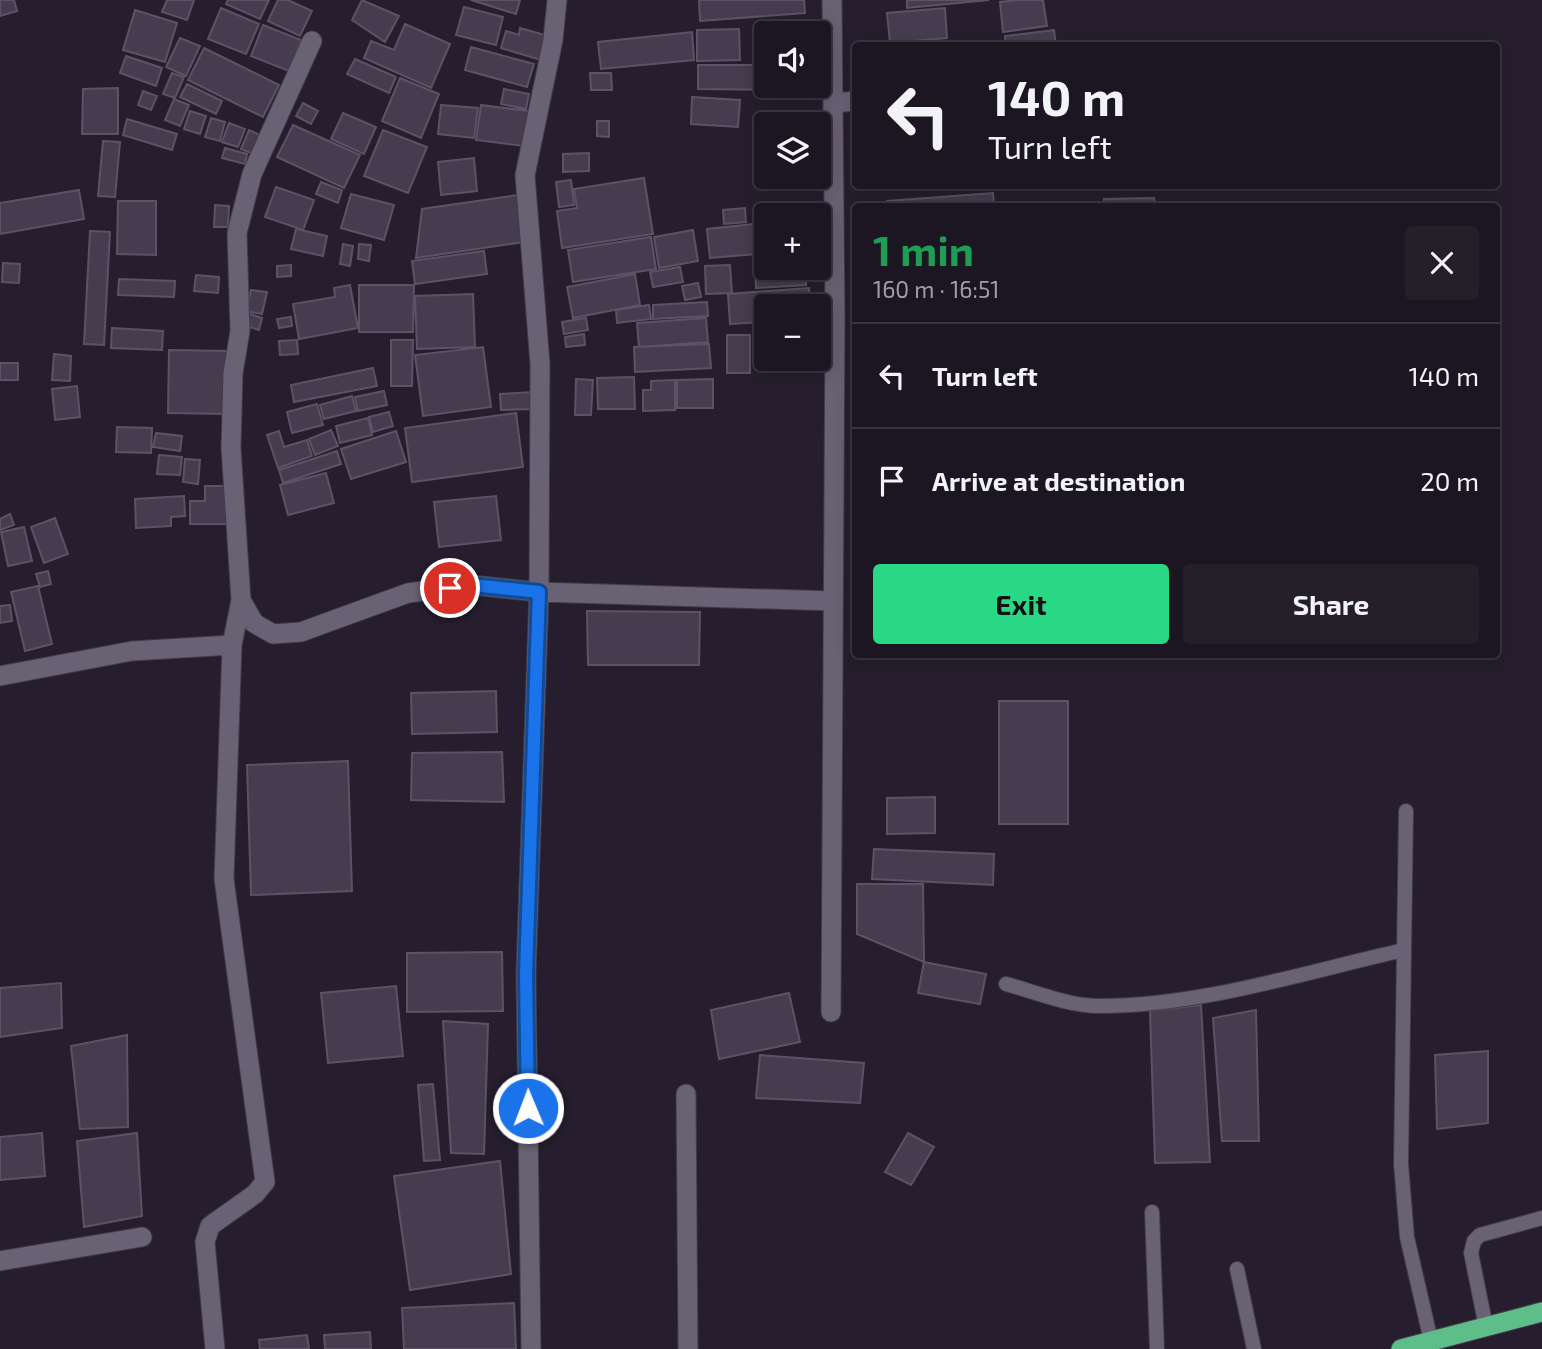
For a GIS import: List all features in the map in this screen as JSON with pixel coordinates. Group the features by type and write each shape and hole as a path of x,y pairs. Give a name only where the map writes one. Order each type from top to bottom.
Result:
{"highway":[{"path":"1401,1349 1542,1312"}],"street":[{"path":"531,1349 526,974 539,592 540,365 525,175 553,40 557,0"},
{"path":"831,1012 835,317 832,0"},
{"path":"215,1349 205,1242 210,1226 255,1195 265,1182 224,880 232,645 241,600 231,448 233,373 240,331 237,233 252,174 312,41"},
{"path":"833,103 852,101"},
{"path":"241,600 254,623 273,634 301,632 408,593 472,585 539,592 833,601"},
{"path":"0,676 132,651 232,645"},
{"path":"686,1094 688,1349"},
{"path":"0,1261 142,1237"}],"lane":[{"path":"1406,811 1401,1164 1407,1237 1431,1341"},
{"path":"1006,984 1069,1002 1098,1006 1181,1000 1404,950"},
{"path":"1152,1212 1157,1349"},
{"path":"1486,1327 1471,1253 1474,1241 1480,1235 1542,1218"},
{"path":"1237,1269 1254,1349"}],"building":[{"path":"0,0 14,0 17,11 0,16"},
{"path":"167,0 194,0 187,20 162,12"},
{"path":"228,0 269,0 260,19 226,4"},
{"path":"278,0 288,0 312,11 300,36 268,21"},
{"path":"362,0 399,16 385,42 352,20"},
{"path":"471,0 520,0 516,14"},
{"path":"699,0 804,0 805,13 700,21"},
{"path":"907,0 989,0 907,8"},
{"path":"1043,0 1047,26 1003,32 1000,2"},
{"path":"464,7 503,17 496,45 456,35"},
{"path":"221,8 259,24 246,54 208,39"},
{"path":"945,8 947,38 890,42 887,13"},
{"path":"135,10 177,23 165,62 123,50"},
{"path":"405,24 450,44 431,88 364,58 371,41 394,50"},
{"path":"263,25 301,40 289,71 251,56"},
{"path":"520,28 548,36 541,60 501,48 506,31 519,35"},
{"path":"739,29 740,60 697,61 697,30"},
{"path":"1054,30 1056,42 1006,42 1005,36"},
{"path":"692,32 694,60 601,69 598,42"},
{"path":"180,38 200,46 186,76 166,67"},
{"path":"471,47 534,64 527,87 465,70"},
{"path":"204,48 279,85 263,117 188,80"},
{"path":"126,56 162,68 156,86 120,73"},
{"path":"355,59 396,77 389,93 347,74"},
{"path":"698,65 754,65 754,90 698,89"},
{"path":"172,73 184,77 175,98 163,94"},
{"path":"590,73 611,73 612,90 591,90"},
{"path":"400,78 439,94 421,138 382,121"},
{"path":"187,84 222,101 216,114 180,97"},
{"path":"118,88 118,134 82,134 83,89"},
{"path":"504,89 529,94 526,109 501,104"},
{"path":"143,91 157,96 151,110 138,105"},
{"path":"692,97 740,100 738,127 691,124"},
{"path":"174,99 189,105 180,126 165,120"},
{"path":"303,103 318,111 311,124 296,116"},
{"path":"441,105 478,108 474,138 438,134"},
{"path":"481,105 529,111 525,146 476,140"},
{"path":"190,111 206,116 200,134 184,129"},
{"path":"343,113 376,127 364,154 331,139"},
{"path":"211,118 225,122 220,141 205,137"},
{"path":"127,119 177,134 172,150 123,135"},
{"path":"597,121 609,121 609,137 597,136"},
{"path":"229,123 245,129 238,147 222,142"},
{"path":"293,125 360,155 344,188 277,157"},
{"path":"249,130 260,135 253,154 241,149"},
{"path":"383,130 427,147 408,193 364,176"},
{"path":"103,141 120,142 115,197 98,196"},
{"path":"225,148 247,154 245,164 222,158"},
{"path":"589,153 589,171 563,172 563,154"},
{"path":"474,158 477,191 441,195 438,162"},
{"path":"644,178 653,234 562,248 557,211 577,208 574,189"},
{"path":"571,180 574,205 559,207 556,182"},
{"path":"321,182 342,190 338,203 316,194"},
{"path":"276,187 314,200 303,230 265,217"},
{"path":"79,190 84,219 0,234 0,203"},
{"path":"993,193 994,203 887,203"},
{"path":"351,194 394,205 384,240 341,228"},
{"path":"518,195 524,242 416,258 422,209"},
{"path":"1154,198 1155,203 1104,203 1104,199"},
{"path":"118,201 156,201 156,255 117,254"},
{"path":"215,205 229,206 228,227 214,227"},
{"path":"745,208 746,222 724,224 723,210"},
{"path":"753,224 754,254 710,258 707,229"},
{"path":"296,229 327,236 323,256 291,249"},
{"path":"693,230 698,261 659,268 654,237"},
{"path":"90,231 110,232 104,345 84,344"},
{"path":"651,237 656,269 573,282 568,250"},
{"path":"343,244 353,246 350,266 340,264"},
{"path":"359,244 371,245 369,261 358,259"},
{"path":"484,251 487,274 415,284 412,261"},
{"path":"3,263 20,264 19,283 2,282"},
{"path":"291,265 291,276 277,277 277,266"},
{"path":"730,265 732,293 706,294 705,266"},
{"path":"680,267 683,282 653,287 650,272"},
{"path":"635,274 640,305 573,318 567,287"},
{"path":"196,275 219,277 218,293 194,291"},
{"path":"119,279 175,281 174,297 118,295"},
{"path":"756,280 806,280 806,285 756,288"},
{"path":"698,283 701,297 685,300 682,286"},
{"path":"350,285 358,328 299,339 293,304 335,297 334,288"},
{"path":"359,285 414,285 413,332 359,332"},
{"path":"809,288 809,294 754,294 754,323 730,324 728,294"},
{"path":"251,290 267,292 262,314 246,311"},
{"path":"473,294 475,347 417,349 415,296"},
{"path":"707,302 708,316 653,319 653,305"},
{"path":"649,305 651,319 617,323 616,310"},
{"path":"247,313 262,318 259,330 243,325"},
{"path":"291,317 292,326 279,328 277,319"},
{"path":"586,318 588,330 564,334 562,322"},
{"path":"706,318 708,342 639,347 637,323"},
{"path":"831,326 834,350 831,350"},
{"path":"112,328 163,331 162,350 111,348"},
{"path":"584,334 585,345 566,347 565,337"},
{"path":"727,335 750,335 750,373 727,373"},
{"path":"297,340 298,354 280,355 279,341"},
{"path":"391,340 413,340 412,386 391,386"},
{"path":"709,344 711,368 635,372 634,347"},
{"path":"483,347 491,407 423,416 415,355"},
{"path":"169,350 229,351 228,414 168,413"},
{"path":"54,354 71,356 70,381 52,380"},
{"path":"0,363 18,363 18,380 0,380"},
{"path":"373,368 377,386 294,402 291,385"},
{"path":"634,377 635,409 598,409 597,378"},
{"path":"576,379 593,380 591,415 575,415"},
{"path":"713,379 713,408 677,408 677,380"},
{"path":"675,380 675,410 643,411 643,390 651,390 651,381"},
{"path":"77,386 80,417 55,420 52,389"},
{"path":"384,391 387,405 358,411 355,397"},
{"path":"533,392 533,409 501,410 500,394"},
{"path":"352,396 356,411 324,419 320,405"},
{"path":"317,404 323,425 292,433 287,412"},
{"path":"389,412 393,426 373,432 369,417"},
{"path":"516,413 523,467 412,482 405,428"},
{"path":"368,418 372,435 340,443 336,426"},
{"path":"117,427 152,428 151,453 116,452"},
{"path":"331,430 338,446 315,455 309,439"},
{"path":"279,431 284,447 307,440 312,456 278,468 267,435"},
{"path":"396,431 406,462 351,479 341,449"},
{"path":"156,433 182,436 180,451 153,447"},
{"path":"337,451 341,464 283,483 279,470"},
{"path":"159,455 182,457 180,475 157,474"},
{"path":"185,459 200,460 198,484 183,482"},
{"path":"326,473 334,503 288,515 280,485"},
{"path":"205,486 231,486 231,524 190,524 190,501 205,501"},
{"path":"184,496 185,516 171,517 171,526 136,528 135,499"},
{"path":"496,496 501,540 439,547 434,502"},
{"path":"10,514 14,525 0,530 0,519"},
{"path":"55,518 68,554 44,563 31,527"},
{"path":"24,527 32,561 8,566 1,532"},
{"path":"48,571 51,584 40,587 36,574"},
{"path":"38,586 52,644 25,651 11,592"},
{"path":"10,605 12,621 0,623 0,606"},
{"path":"587,611 700,612 699,665 588,665"},
{"path":"496,691 497,732 412,734 411,693"},
{"path":"999,701 1068,701 1068,824 999,824"},
{"path":"502,752 504,802 411,800 412,753"},
{"path":"348,761 352,891 251,895 247,765"},
{"path":"935,797 935,833 887,834 887,798"},
{"path":"874,849 994,854 993,885 872,879"},
{"path":"857,884 923,884 924,962 857,934"},
{"path":"502,952 503,1011 407,1012 407,953"},
{"path":"924,962 986,974 980,1004 918,993"},
{"path":"61,983 62,1028 0,1037 0,988"},
{"path":"396,986 403,1056 328,1063 321,993"},
{"path":"789,993 800,1042 719,1059 711,1010"},
{"path":"1201,1005 1210,1162 1155,1163 1150,1011"},
{"path":"1256,1010 1259,1141 1222,1141 1213,1018"},
{"path":"443,1021 488,1024 484,1154 451,1153"},
{"path":"127,1035 128,1127 80,1129 71,1046"},
{"path":"1488,1051 1488,1123 1437,1129 1435,1055"},
{"path":"760,1055 864,1063 860,1103 756,1098"},
{"path":"433,1084 440,1160 424,1161 418,1085"},
{"path":"42,1133 45,1176 0,1180 0,1137"},
{"path":"137,1133 142,1216 84,1227 77,1141"},
{"path":"908,1133 934,1147 911,1185 885,1172"},
{"path":"500,1161 511,1274 410,1290 394,1176"},
{"path":"514,1303 516,1349 404,1349 402,1308"},
{"path":"370,1332 371,1349 325,1349 324,1335"},
{"path":"307,1335 309,1349 260,1349 259,1340"}],"route":[{"path":"450,588 472,585 539,592 526,974 528,1108"}]}
